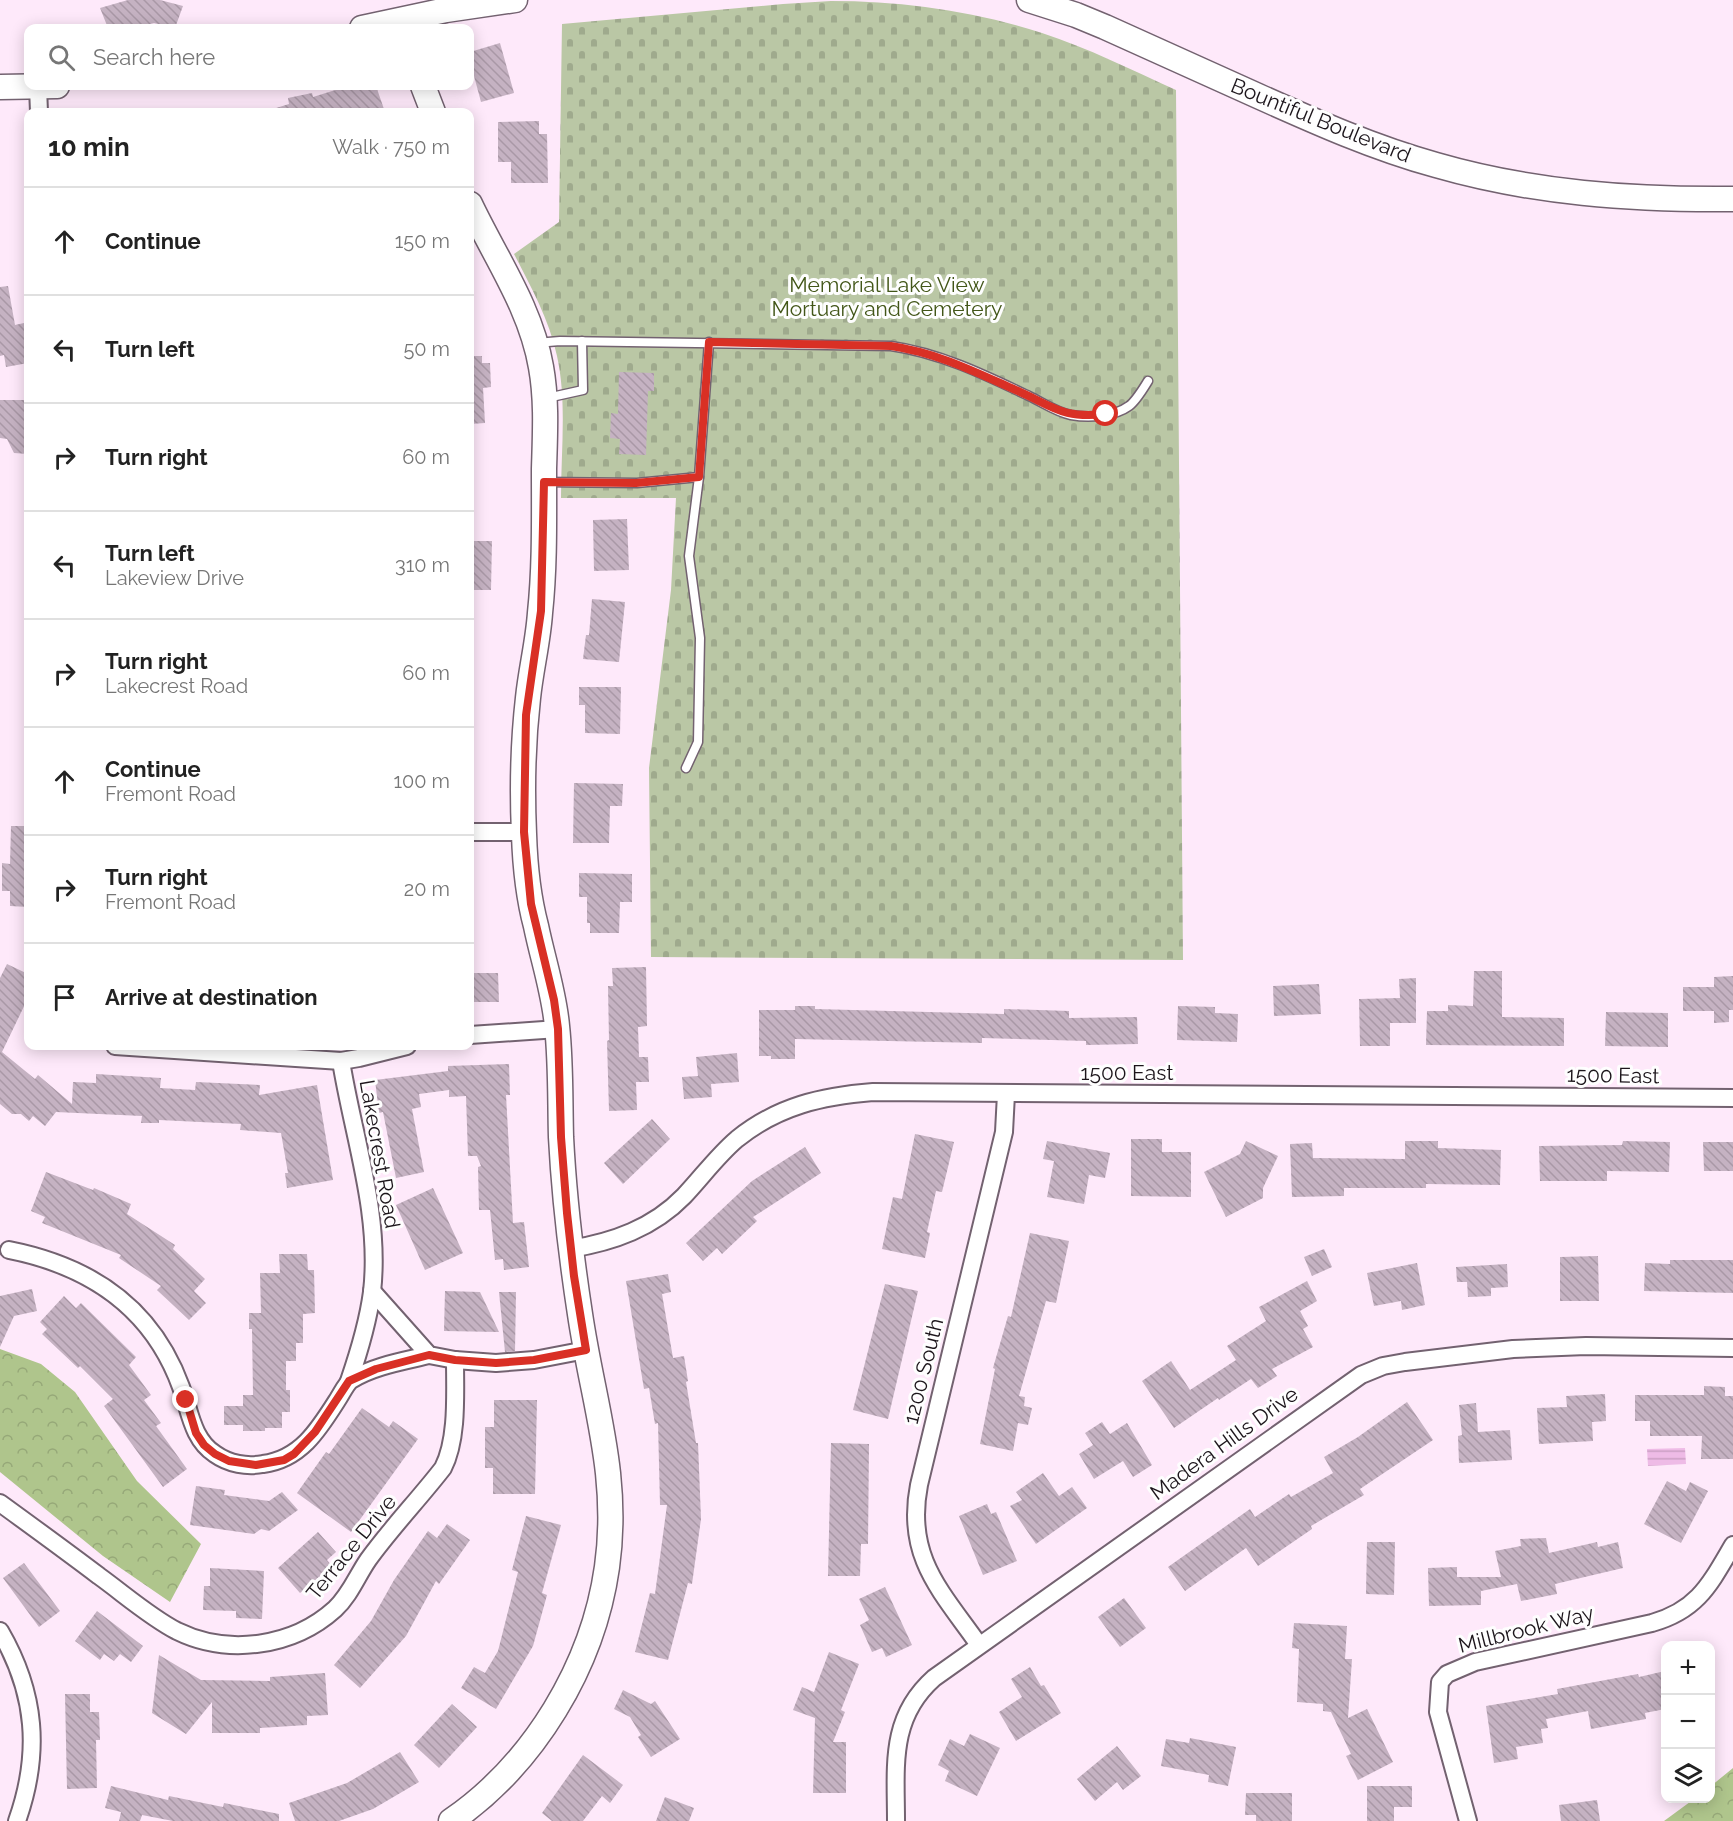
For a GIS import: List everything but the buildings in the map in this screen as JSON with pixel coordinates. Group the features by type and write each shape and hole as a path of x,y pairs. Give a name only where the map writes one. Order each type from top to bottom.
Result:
{"street":[{"path":"402,24 446,10 515,0"},
{"name":"Bountiful Boulevard","path":"1029,0 1105,27 1328,127 1370,144 1437,166 1501,181 1574,193 1650,198 1733,199"},
{"path":"0,87 24,86"},
{"path":"40,108 46,90"},
{"path":"425,90 431,108"},
{"path":"451,1821 494,1786 518,1760 537,1735 571,1680 598,1611 604,1587 610,1541 611,1494 606,1448 586,1350 570,1249 562,1156 558,1029 554,1000 531,904 524,832 526,715 541,611 544,482 542,371 536,343 519,299 474,212"},
{"path":"474,832 524,832"},
{"path":"474,1035 558,1029"},
{"path":"180,1050 341,1060 391,1050"},
{"name":"Lakecrest Road","path":"341,1060 368,1198 373,1263 372,1291 367,1319 349,1381"},
{"name":"1500 East","path":"570,1249 616,1239 652,1221 684,1195 738,1138 778,1113 823,1097 873,1092 1733,1098"},
{"name":"1200 South","path":"980,1646 926,1566 920,1550 915,1518 919,1485 1004,1132 1005,1094"},
{"path":"9,1250 37,1256 72,1268 104,1286 119,1299 149,1328 171,1364 186,1400 196,1433 204,1445 229,1461 256,1465 284,1460 294,1454 315,1432 349,1381 376,1369 429,1355 455,1360 515,1362 586,1350"},
{"path":"372,1291 429,1355"},
{"name":"Madera Hills Drive","path":"896,1821 897,1743 907,1712 923,1688 1343,1386 1372,1370 1405,1362 1549,1347 1733,1348"},
{"name":"Terrace Drive","path":"0,1503 177,1631 215,1643 234,1645 254,1644 290,1636 322,1619 336,1608 348,1594 367,1561 443,1468 448,1459 453,1424 455,1360"},
{"name":"Millbrook Way","path":"1468,1821 1438,1712 1440,1682 1447,1674 1475,1662 1652,1623 1674,1616 1701,1596 1733,1545"},
{"path":"0,1631 18,1665 32,1728 30,1778 17,1821"}],"lane":[{"path":"544,399 583,390 582,341"},
{"path":"536,343 709,342 891,346 938,356 1030,396 1059,412 1077,416 1106,414 1130,406 1148,381"},
{"path":"686,768 698,742 700,638 689,556 699,477 709,342"},
{"path":"544,482 636,483 699,477"}],"green space":[{"name":"Memorial Lake View Mortuary and Cemetery","path":"831,1 911,5 964,13 1016,25 1076,45 1176,90 1183,960 651,957 649,768 671,590 676,498 561,498 563,408 557,356 544,316 514,254 559,222 562,24"},
{"path":"0,1349 41,1364 75,1392 137,1481 201,1544 170,1602 103,1556 0,1472"},
{"path":"1733,1768 1733,1821 1664,1821 1689,1803 1715,1803 1715,1783"}],"shaded area":[{"path":"1685,1448 1686,1464 1648,1466 1647,1449"}],"route":[{"path":"186,1400 196,1433 204,1445 229,1461 242,1465 256,1465 284,1460 294,1454 315,1432 349,1381 376,1369 429,1355 455,1360 496,1363 534,1360 586,1350 570,1249 561,1137 558,1029 554,1000 535,926 527,881 524,832 526,715 541,611 544,482 636,483 699,477 709,342 891,346 916,350 938,356 1030,396 1059,412 1084,416 1106,414"}]}
